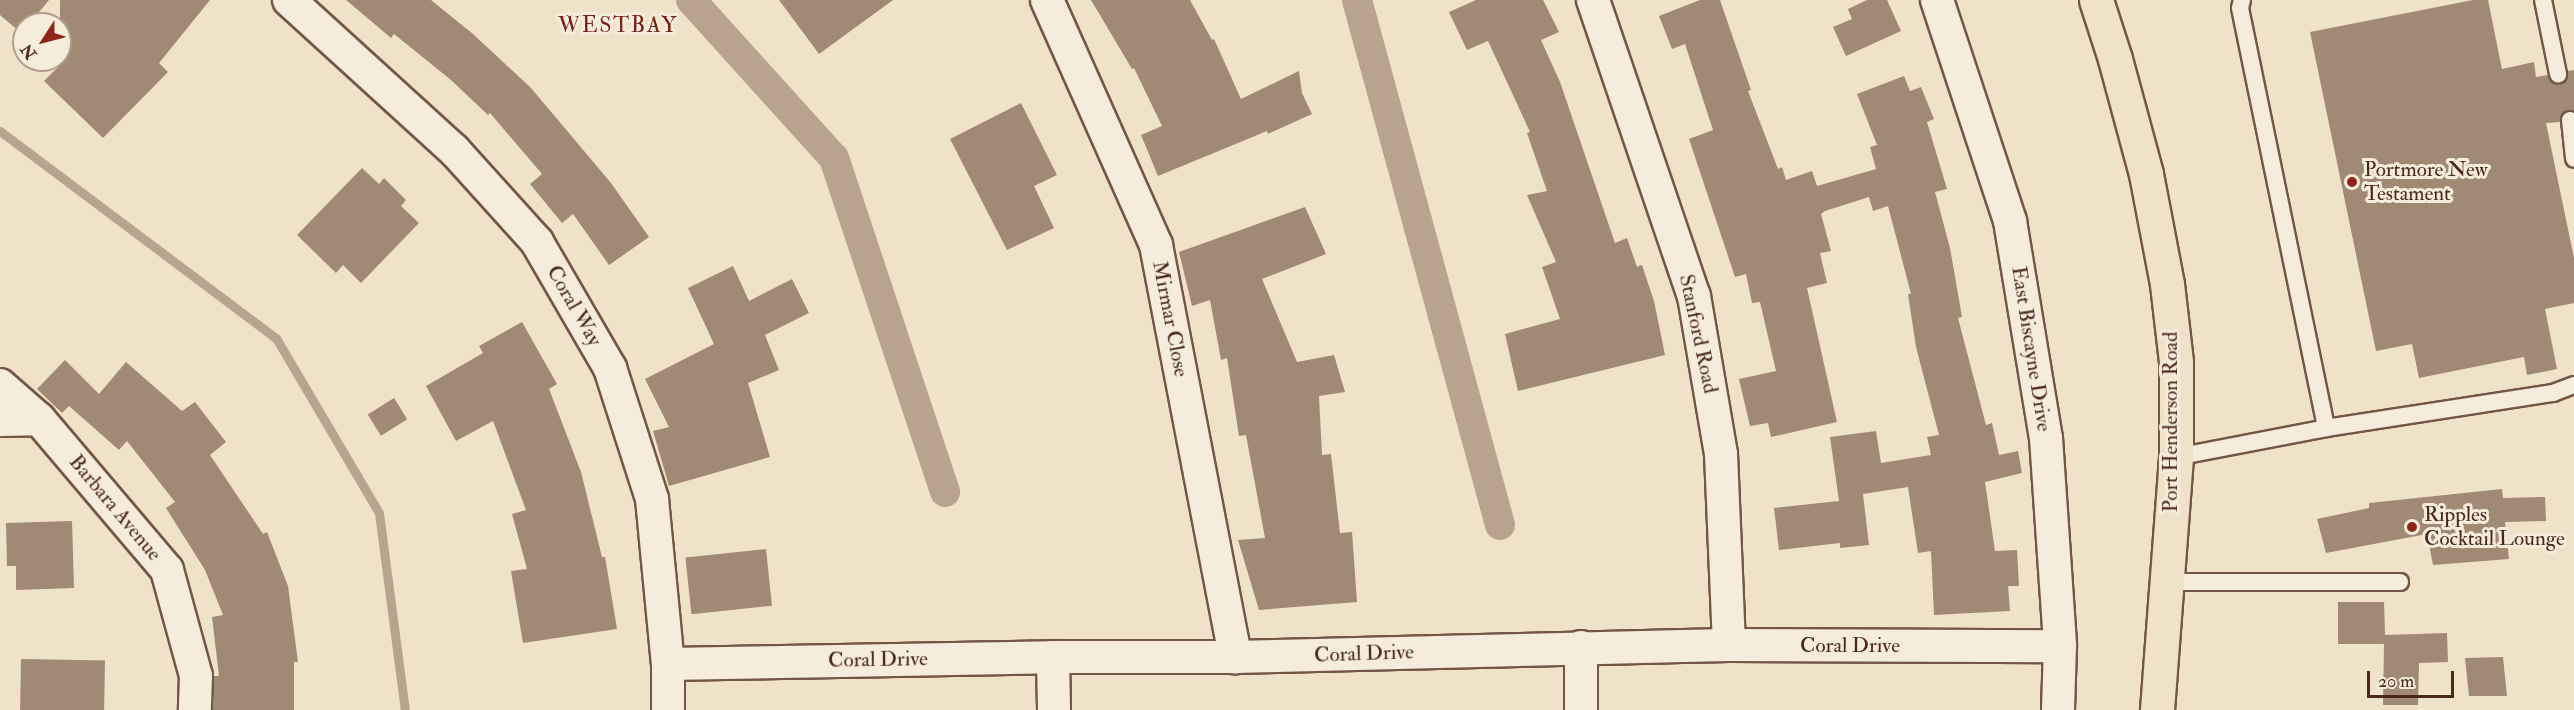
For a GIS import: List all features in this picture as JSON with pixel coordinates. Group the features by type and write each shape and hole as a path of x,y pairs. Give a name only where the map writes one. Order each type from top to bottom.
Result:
{"main road":[{"name":"Port Henderson Road","path":"2096,0 2115,59 2146,174 2168,284 2176,362 2175,457 2157,710"}],"street":[{"name":"Coral Way","path":"289,0 454,150 537,242 610,368 651,498 668,664 668,710"},
{"name":"Mirmar Close","path":"1047,0 1156,245 1235,657"},
{"name":"Stanford Road","path":"1593,0 1694,296 1721,454 1729,645"},
{"name":"East Biscayne Drive","path":"1937,0 2010,221 2046,438 2060,646 2058,710"},
{"name":"Barbara Avenue","path":"0,385 39,419 167,570 196,676 195,710"},
{"path":"0,420 39,419"},
{"name":"Coral Drive","path":"668,664 1053,657 1235,657 1729,645 2060,646"},
{"path":"1581,647 1581,710"},
{"path":"1053,657 1054,710"}],"lane":[{"path":"2242,0 2240,8 2326,428"},
{"path":"2543,0 2558,74"},
{"path":"2570,120 2574,159"},
{"path":"2175,457 2326,428 2553,393 2574,385"},
{"path":"2167,582 2400,582"}],"building":[{"path":"0,0 49,0 39,12 12,12 12,25 0,15"},
{"path":"60,0 210,0 159,63 168,72 103,138 44,81 53,72 72,72 72,12 60,12"},
{"path":"346,0 431,0 473,34 531,88 611,183 649,237 609,265 573,214 562,223 530,184 542,174 490,113 488,115 451,80 394,34 391,38"},
{"path":"779,0 893,0 819,54"},
{"path":"1091,0 1190,0 1212,40 1214,39 1241,99 1299,71 1302,93 1312,114 1268,134 1267,131 1158,176 1141,135 1162,126 1134,68 1132,69"},
{"path":"1476,0 1543,0 1559,32 1541,40 1560,82 1615,243 1627,238 1637,267 1642,265 1654,301 1665,355 1518,391 1505,334 1560,319 1542,267 1556,262 1527,195 1547,191 1527,133 1530,132 1488,41 1467,50 1449,12"},
{"path":"1700,0 1720,0 1751,90 1748,91 1778,169 1782,167 1786,180 1812,171 1817,186 1876,169 1870,147 1877,145 1857,94 1904,76 1910,91 1921,87 1934,119 1927,122 1947,189 1935,192 1950,248 1962,317 1958,318 1986,425 1992,423 1999,455 2018,451 2022,473 1985,482 1995,551 2017,550 2019,586 2008,586 2010,611 1934,615 1931,551 1918,553 1908,487 1863,494 1869,545 1840,548 1840,543 1779,550 1774,508 1839,501 1830,437 1876,431 1881,463 1931,455 1927,437 1939,435 1916,347 1908,294 1911,294 1888,206 1873,211 1869,197 1821,214 1831,251 1820,253 1827,283 1807,288 1837,422 1771,437 1768,423 1750,426 1739,379 1776,371 1760,302 1752,303 1746,274 1735,277 1689,139 1713,130 1685,44 1672,49 1659,16"},
{"path":"1867,0 1887,0 1901,31 1846,56 1833,27 1852,19 1848,9"},
{"path":"2473,0 2488,0 2502,69 2534,62 2536,77 2548,75 2551,81 2559,84 2565,81 2568,71 2574,70 2574,110 2563,112 2560,122 2546,123 2574,258 2574,303 2545,309 2557,369 2527,375 2524,357 2419,378 2412,344 2376,351 2310,32"},
{"path":"1021,103 1057,175 1034,186 1054,228 1007,250 950,139"},
{"path":"362,168 379,184 384,178 406,200 401,206 419,223 361,283 343,265 336,273 297,235"},
{"path":"1305,207 1326,254 1262,279 1297,362 1334,355 1345,392 1319,396 1322,455 1331,454 1340,533 1352,532 1357,602 1259,610 1238,540 1265,538 1246,435 1239,436 1227,358 1221,360 1210,300 1192,306 1179,252"},
{"path":"733,266 749,301 792,279 809,313 765,335 779,370 748,383 770,457 669,486 653,431 669,427 645,379 714,344 688,288"},
{"path":"522,322 557,384 549,389 581,472 602,557 605,557 617,629 523,643 511,571 527,569 512,514 526,510 493,421 456,441 426,386 483,353 479,346"},
{"path":"65,360 99,394 126,362 182,411 195,402 226,442 210,455 263,534 267,532 288,586 298,662 294,662 294,710 213,710 214,676 219,676 212,617 223,615 205,570 166,508 175,502 127,441 119,450 69,406 62,413 37,389"},
{"path":"394,398 407,419 381,436 368,414"},
{"name":"Ripples Cocktail Lounge","path":"2502,489 2503,498 2545,497 2546,521 2505,522 2509,559 2433,565 2427,534 2326,553 2317,519 2369,508 2369,503"},
{"path":"72,521 74,588 16,590 16,566 7,566 6,523"},
{"path":"766,549 772,606 691,614 685,557"},
{"path":"2338,602 2384,602 2385,635 2447,633 2448,662 2419,663 2418,705 2383,705 2384,644 2338,644"},
{"path":"2503,657 2507,696 2469,696 2465,658"},
{"path":"21,659 105,660 104,710 20,710"}],"waterway":[{"path":"691,0 834,158 945,492"},
{"path":"1357,0 1500,525"},
{"path":"0,131 276,338 379,513 405,710"}],"place":[{"name":"Portmore New Testament","path":"2352,182"},
{"name":"Ripples Cocktail Lounge","path":"2412,527"}],"district":[{"name":"WESTBAY","path":"618,26"}]}
